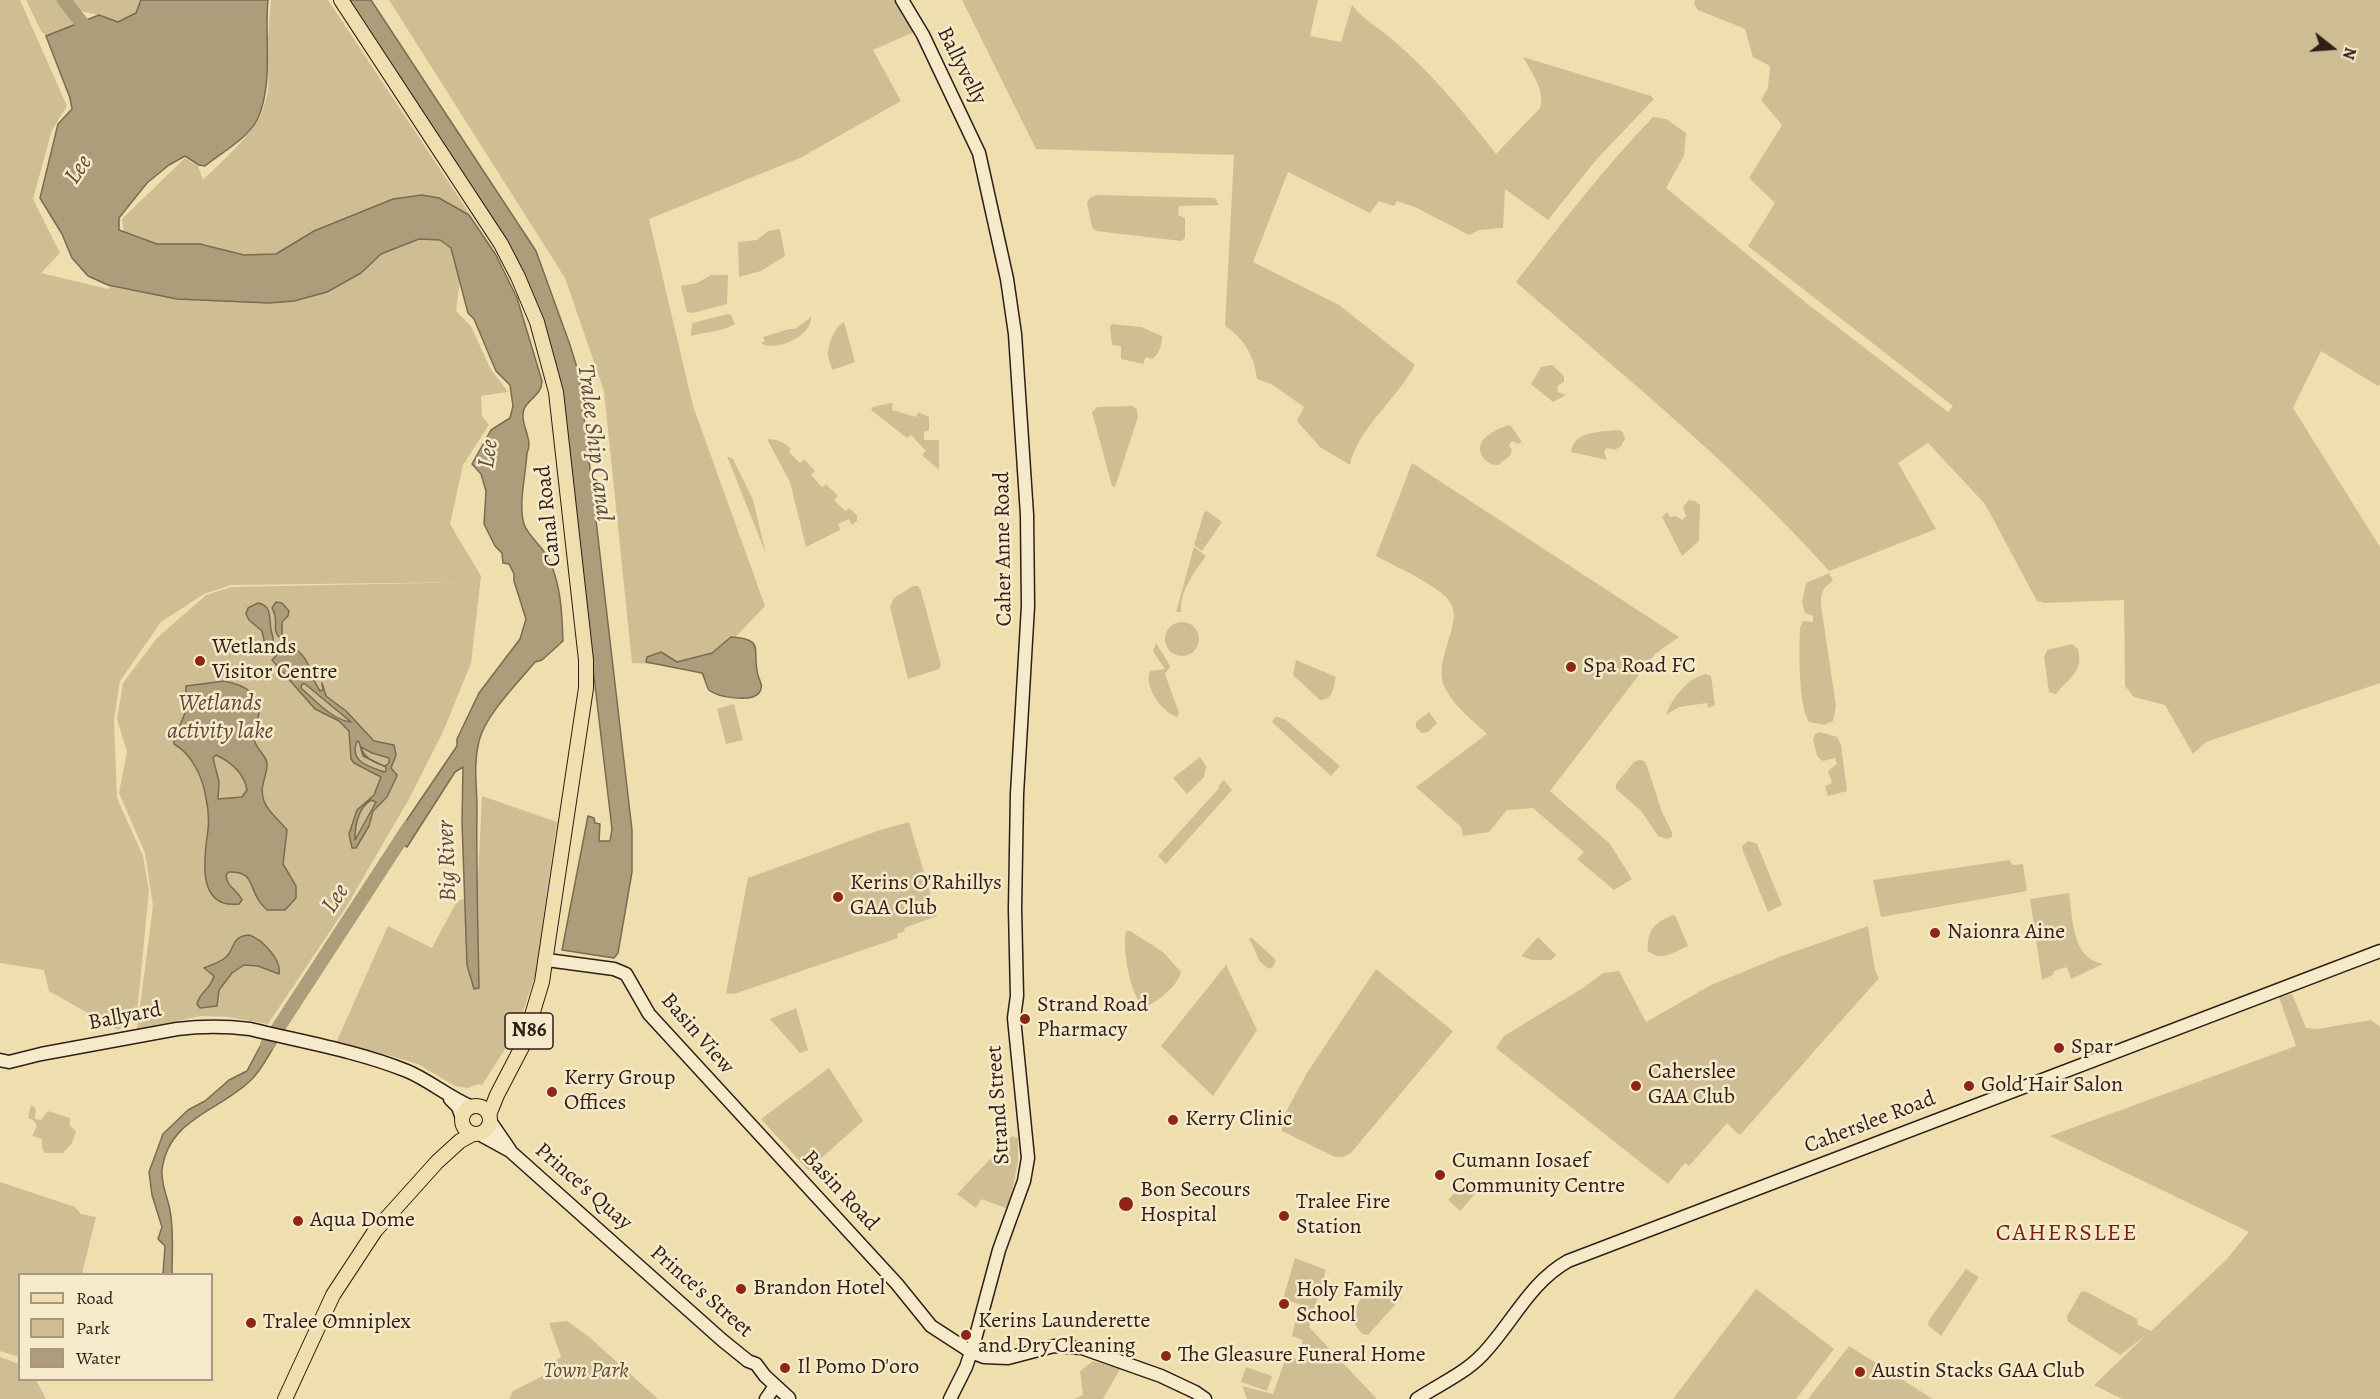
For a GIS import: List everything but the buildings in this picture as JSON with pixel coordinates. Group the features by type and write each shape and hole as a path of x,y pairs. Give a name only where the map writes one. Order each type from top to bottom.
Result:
{"main road":[{"name":"Canal Road","path":"340,0 507,256 534,314 552,372 566,477 586,677 584,712 547,960 531,1026 506,1076"},
{"name":"Ballyvelly","path":"902,0 923,36 979,153"},
{"name":"Caher Anne Road","path":"979,153 1006,279 1015,334 1027,515 1027,627 1017,805 1016,949"},
{"name":"Strand Street","path":"950,1399 966,1367 968,1350 999,1250 1026,1176 1028,1149 1014,1018 1017,996 1016,949"},
{"name":"Caherslee Road","path":"1417,1399 1469,1367 1482,1355 1539,1283 1553,1270 1568,1261 2380,951"},
{"name":"Basin View","path":"547,960 614,969 630,977 650,1014 746,1121"},
{"name":"Ballyard","path":"0,1060 9,1062 41,1054 200,1026 230,1027 260,1031 376,1059 411,1072 448,1097 471,1121"},
{"name":"N86","path":"471,1121 487,1130 506,1076"},
{"name":"N86","path":"285,1399 333,1295 375,1232 443,1157 506,1076"},
{"path":"471,1121 483,1108 490,1118"},
{"name":"Prince's Quay","path":"490,1118 510,1151"},
{"name":"Prince's Quay","path":"471,1121 510,1151 627,1255"},
{"name":"Basin Road","path":"746,1121 903,1291 931,1326 968,1350 998,1359 1017,1357 1054,1346 1082,1348 1161,1376 1205,1399"},
{"name":"Prince's Street","path":"627,1255 748,1361 759,1367 765,1377 791,1399"},
{"path":"766,1399 775,1386"}],"green space":[{"path":"0,0 20,0 67,106 52,130 33,199 60,253 41,273 108,289 110,286 88,276 72,258 62,234 40,198 58,124 72,109 70,98 46,36 41,31 26,0 235,0 222,44 86,20 98,15 66,8 83,30 94,237 268,0 265,25 267,50 271,0 328,0 469,213 456,311 471,326 490,368 508,392 481,396 482,416 489,425 463,465 450,524 481,576 471,663 443,732 409,799 345,909 268,1024 229,1017 201,1016 137,1029 153,906 145,853 119,793 127,752 117,719 123,683 157,638 206,595 231,587 476,582 231,585 204,594 161,622 120,681 114,720 117,798 143,856 149,890 137,1014 118,1030 49,991 44,970 0,963","holes":["267,57 268,90 265,104 252,129 243,140 203,180 198,166 185,158 122,219 124,231 119,230 119,218 147,183 169,165 185,156 205,166 243,135 261,105 266,86"]},
{"path":"389,0 894,0 914,32 873,50 901,101 800,158 649,219 693,406 765,606 708,666 632,663 604,391 565,278"},
{"path":"962,0 1318,0 1310,36 1341,42 1352,5 1422,67 1496,154 1540,108 1539,88 1523,57 1651,96 1654,99 1596,160 1548,220 1505,189 1503,228 1479,230 1469,235 1417,208 1397,201 1394,206 1379,201 1370,213 1288,172 1253,262 1339,305 1415,365 1369,426 1354,452 1350,465 1320,447 1297,421 1304,407 1273,385 1257,379 1254,363 1243,342 1225,326 1234,155 1036,149"},
{"path":"1695,0 2380,0 2380,384 2378,386 2321,351 2293,408 2380,547 2380,683 2206,742 2193,754 2165,705 2134,697 2125,686 2124,600 2045,603 2037,601 1985,504 1928,443 1898,463 1936,529 1829,571 1717,457 1516,282 1582,198 1653,117 1666,119 1686,133 1684,156 1666,188 1809,305 1948,412 1953,406 1748,246 1775,203 1749,178 1782,125 1761,100 1768,88 1770,66 1753,57 1745,29 1698,10 1694,4"},
{"path":"1096,195 1215,198 1219,205 1179,206 1178,215 1185,218 1185,238 1181,241 1096,231 1092,227 1087,203"},
{"path":"780,229 785,256 761,271 739,277 738,242 757,240 768,231"},
{"path":"711,275 728,275 727,304 693,313 687,312 681,286 697,283"},
{"path":"731,315 735,324 691,336 692,323"},
{"path":"811,317 806,330 792,341 775,346 761,343 765,341 763,337 795,329"},
{"path":"844,322 855,362 832,370 828,356 829,347 835,332"},
{"path":"1112,324 1141,327 1162,336 1161,346 1156,355 1152,359 1146,357 1143,364 1121,359 1121,346 1112,345 1110,327"},
{"path":"1552,365 1564,376 1564,382 1557,386 1558,392 1566,395 1553,402 1531,384 1541,367"},
{"path":"893,404 892,410 916,417 918,412 929,417 929,430 924,432 924,440 939,440 939,470 922,455 926,451 911,435 907,438 871,410 873,407"},
{"path":"1133,406 1137,410 1138,417 1115,487 1112,486 1092,412 1097,407"},
{"path":"1508,425 1522,442 1518,444 1512,441 1509,445 1512,450 1510,456 1498,465 1491,464 1482,456 1480,450 1483,440"},
{"path":"1619,430 1623,432 1625,439 1615,450 1607,448 1604,452 1607,460 1571,452 1573,445 1583,436"},
{"path":"767,439 786,444 791,449 789,452 800,463 804,459 815,471 811,475 822,487 826,484 838,496 834,500 845,511 849,508 857,515 857,521 852,525 849,519 838,524 840,530 806,547 790,482"},
{"path":"727,456 733,459 753,500 766,554"},
{"path":"1412,463 1679,637 1655,654 1550,791 1610,844 1632,879 1614,890 1577,859 1584,852 1533,808 1507,810 1489,832 1463,836 1461,827 1416,787 1487,734 1455,702 1446,690 1442,679 1444,655 1453,621 1450,602 1427,583 1376,556"},
{"path":"1689,500 1700,505 1699,541 1682,556 1662,517 1667,512 1670,517 1676,516 1682,520 1686,516 1683,507"},
{"path":"1207,511 1222,522 1202,551 1194,545 1204,513"},
{"path":"1194,547 1206,556 1185,589 1181,612 1176,612"},
{"path":"1829,573 1833,581 1823,591 1821,605 1836,706 1833,721 1824,725 1809,722 1805,713 1800,677 1800,628 1803,621 1813,622 1813,616 1805,613 1802,603 1806,583"},
{"path":"913,586 918,586 921,591 941,665 939,669 908,679 890,607 894,598"},
{"path":"1182,622 1194,627 1199,639 1194,651 1182,656 1170,651 1165,639 1170,627"},
{"path":"1156,643 1170,667 1165,674 1178,710 1177,717 1165,710 1155,698 1149,684 1150,671 1165,669 1153,651"},
{"path":"2072,644 2078,649 2077,669 2056,694 2049,692 2044,657 2047,650"},
{"path":"1296,660 1336,677 1328,698 1320,700 1293,675"},
{"path":"1705,674 1711,676 1715,705 1708,708 1707,703 1679,707 1666,715 1681,690 1692,680"},
{"path":"734,704 743,740 726,744 717,709"},
{"path":"1429,712 1437,723 1428,732 1422,733 1416,728 1416,722"},
{"path":"1276,716 1286,720 1340,766 1331,776 1272,722"},
{"path":"1820,732 1837,737 1841,745 1847,791 1828,796 1825,786 1832,783 1828,771 1837,764 1835,758 1823,761 1817,756 1813,739 1815,734"},
{"path":"1200,757 1206,766 1204,777 1187,794 1173,778"},
{"path":"1644,761 1647,766 1662,812 1672,832 1672,837 1667,839 1658,836 1641,811 1616,789 1616,784 1634,762"},
{"path":"1224,780 1232,790 1166,864 1158,856"},
{"path":"482,796 557,822 535,976 516,1032 482,1085 478,1084 468,1088 455,1086 418,1064 336,1043 388,926 432,948 457,901 477,895"},
{"name":"Kerins O'Rahillys GAA Club","path":"909,822 937,916 904,928 905,931 897,934 898,938 734,994 726,993 748,878 880,830"},
{"path":"1748,841 1757,844 1782,905 1768,912 1743,851 1742,846"},
{"path":"2010,860 2012,865 2023,864 2027,891 1881,917 1873,880"},
{"path":"2069,893 2073,926 2080,946 2093,961 2103,964 2071,979 2067,967 2054,971 2053,975 2042,980 2030,899"},
{"path":"1673,915 1676,917 1688,946 1663,956 1648,951 1650,933 1653,928"},
{"path":"1868,926 1875,970 1879,978 1741,1134 1738,1134 1727,1123 1689,1166 1685,1163 1668,1184 1496,1048 1504,1036 1583,988 1603,973 1619,971 1646,1022 1711,985 1782,956"},
{"path":"1126,931 1130,931 1163,952 1181,972 1167,992 1147,1006 1141,1005 1130,980 1125,948"},
{"path":"1538,937 1556,955 1551,960 1532,960 1521,956"},
{"path":"1249,938 1252,938 1276,960 1274,966 1269,969 1260,962"},
{"path":"1226,965 1257,1030 1213,1096 1161,1046"},
{"path":"1376,969 1453,1031 1351,1153 1343,1157 1335,1157 1282,1131 1281,1121 1307,1073"},
{"path":"2292,994 2306,1028 2317,1029 2371,1020 2380,1027 2380,1399 2122,1399 2094,1385 2146,1335 2120,1355 2068,1322 2067,1316 2081,1292 2085,1291 2137,1319 2138,1325 2151,1331 2226,1260 2249,1232 2050,1136 2296,1046 2279,997"},
{"path":"796,1008 808,1050 800,1053 770,1019"},
{"path":"829,1068 863,1121 808,1170 761,1119"},
{"path":"31,1105 36,1109 35,1119 41,1120 48,1111 70,1118 70,1126 76,1131 72,1143 63,1153 45,1153 42,1148 42,1139 32,1136 37,1126 33,1120 28,1118"},
{"path":"1012,1136 1018,1138 1018,1161 1009,1209 981,1199 976,1208 957,1194"},
{"path":"1466,1181 1477,1192 1460,1211 1448,1200"},
{"path":"0,1182 75,1207 81,1214 96,1217 82,1273 18,1273 18,1357 0,1351"},
{"path":"1295,1258 1326,1270 1309,1327 1377,1399 1247,1399 1242,1386 1273,1394 1286,1357 1297,1359 1303,1340 1292,1336 1299,1304 1283,1299"},
{"path":"1966,1269 1979,1277 1941,1336 1928,1325 1929,1320"},
{"path":"1394,1283 1401,1288 1401,1298 1368,1335 1362,1334 1351,1319 1361,1298 1384,1298"},
{"path":"1756,1289 1834,1349 1796,1399 1673,1399"},
{"name":"Town Park","path":"567,1321 588,1336 658,1399 509,1399 513,1391 550,1372 549,1364 561,1357 549,1323"},
{"name":"Austin Stacks GAA Club","path":"1849,1346 1933,1399 1808,1399"},
{"path":"0,1357 18,1364 18,1381 37,1381 46,1399 0,1399"},
{"path":"1093,1361 1120,1369 1103,1399 1074,1399 1083,1395 1080,1371"},
{"path":"1246,1367 1272,1376 1267,1391 1241,1382"}],"water":[{"path":"141,0 268,0 267,77 262,107 257,120 247,134 205,166 185,156 169,165 147,183 119,218 119,230 157,244 200,244 244,255 276,254 314,231 393,199 422,195 439,198 469,215 496,255 517,298 542,381 540,390 526,405 523,415 529,448 522,516 526,528 545,554 556,578 563,641 542,660 535,662 511,690 488,720 479,741 476,767 479,988 474,989 467,965 462,822 463,767 455,772 407,847 394,839 457,746 457,739 479,693 520,639 526,619 514,581 514,574 509,564 503,563 502,553 495,546 484,524 486,491 481,474 472,464 491,430 510,418 513,406 510,385 496,371 474,319 468,313 451,248 440,240 419,239 381,254 361,273 327,292 294,301 269,303 177,299 108,285 88,276 72,258 62,234 40,198 58,124 72,109 70,98 46,36 99,15 118,22 136,13"},
{"path":"347,0 371,0 536,251 579,374 632,830 632,872 618,953 614,958 562,950 588,816 594,818 595,823 600,824 599,841 610,841 612,829 564,423 543,327"},
{"path":"276,602 282,603 289,611 288,616 282,622 282,635 279,637 272,608"},
{"path":"258,603 268,609 273,641 270,648 265,645 262,631 249,620 246,614 248,608"},
{"path":"731,637 748,640 755,646 761,687 755,696 734,698 719,695 709,690 702,673 646,662 647,657 661,652 677,662 712,653"},
{"path":"285,646 292,646 307,662 320,691 323,690 322,683 326,696 346,711 374,741 394,745 396,755 391,768 397,775 396,778 387,797 373,811 369,826 356,848 352,848 349,834 357,810 374,795 381,777 354,763 351,759 349,731 339,721 315,709 272,660","holes":["302,684 305,684 351,722 331,714 301,688","357,741 363,756 370,759 361,747 389,758 389,763 382,765 386,767 386,771 361,762 355,753","371,800 376,802 355,840 358,817"]},
{"name":"Wetlands activity lake","path":"224,681 248,690 256,698 259,711 254,738 267,763 262,787 264,801 287,830 283,864 296,886 296,898 285,910 267,910 246,876 236,872 229,872 226,875 228,883 242,900 239,904 225,903 215,898 209,890 205,867 208,822 205,790 191,760 174,744 185,713 186,686","holes":["216,755 232,765 243,778 247,790 242,797 218,799 219,782 213,758"]},
{"path":"249,935 260,941 270,951 279,968 279,974 258,966 244,965 232,973 219,990 217,1006 200,1008 197,1004 198,1000 214,976 204,968 224,959 236,940"},
{"path":"264,1039 276,1043 254,1077 238,1091 184,1127 166,1153 162,1175 171,1218 172,1273 163,1273 165,1246 158,1239 162,1227 152,1195 149,1172 163,1134 188,1110 205,1101 229,1080 247,1071"}],"waterway":[{"path":"64,0 92,36"},
{"name":"Lee","path":"267,1045 409,827"}],"place":[{"name":"Wetlands Visitor Centre","path":"200,661"},
{"name":"Spa Road FC","path":"1571,667"},
{"name":"Kerins O'Rahillys GAA Club","path":"838,897"},
{"name":"Naionra Aine","path":"1935,933"},
{"name":"Strand Road Pharmacy","path":"1025,1019"},
{"name":"Spar","path":"2059,1048"},
{"name":"Caherslee GAA Club","path":"1636,1086"},
{"name":"Gold Hair Salon","path":"1969,1086"},
{"name":"Kerry Group Offices","path":"552,1092"},
{"name":"Kerry Clinic","path":"1173,1120"},
{"name":"Cumann Iosaef Community Centre","path":"1440,1175"},
{"name":"Bon Secours Hospital","path":"1126,1204"},
{"name":"Tralee Fire Station","path":"1284,1216"},
{"name":"Aqua Dome","path":"298,1221"},
{"name":"Brandon Hotel","path":"741,1289"},
{"name":"Holy Family School","path":"1284,1304"},
{"name":"Tralee Omniplex","path":"251,1323"},
{"name":"Kerins Launderette and Dry Cleaning","path":"966,1335"},
{"name":"The Gleasure Funeral Home","path":"1166,1356"},
{"name":"Il Pomo D'oro","path":"785,1368"},
{"name":"Austin Stacks GAA Club","path":"1860,1372"}],"district":[{"name":"CAHERSLEE","path":"2067,1234"}],"water label":[{"name":"Tralee Ship Canal","path":"594,443"},
{"name":"Big River","path":"448,861"}]}
